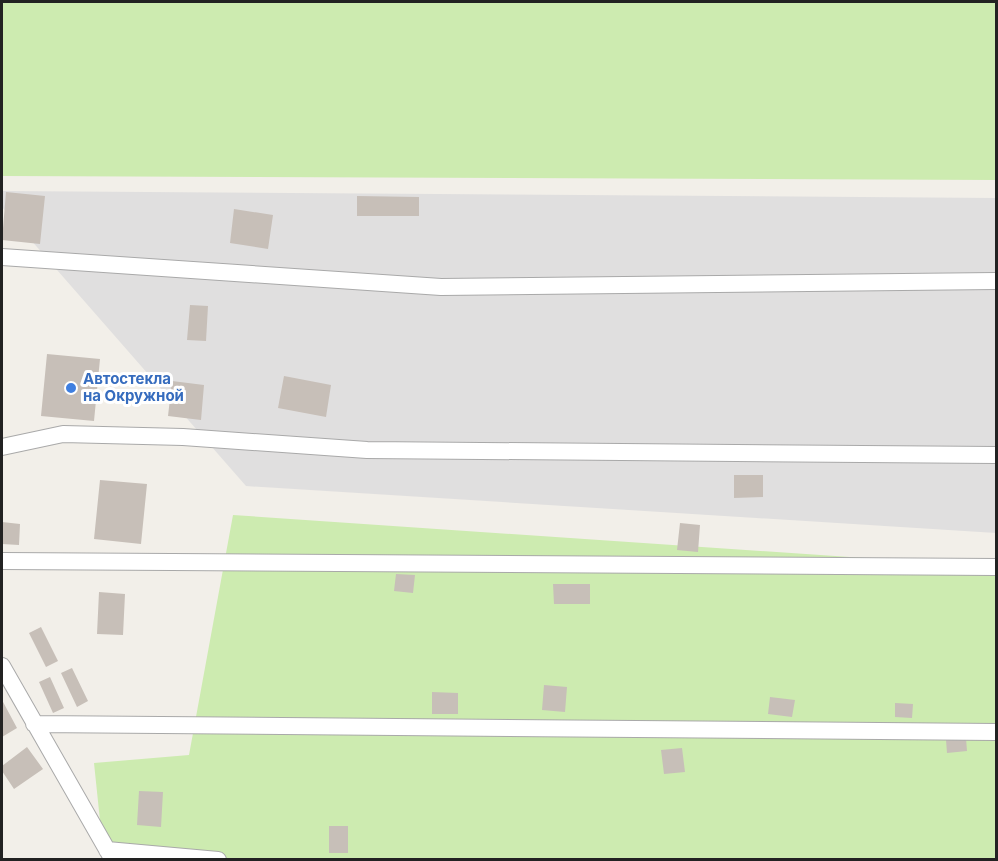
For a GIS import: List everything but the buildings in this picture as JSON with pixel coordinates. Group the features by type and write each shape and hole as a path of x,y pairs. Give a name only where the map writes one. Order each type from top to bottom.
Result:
{"street":[{"path":"2,257 441,287 996,280"},
{"path":"2,447 63,434 183,436 367,450 996,455"},
{"path":"2,561 996,567"},
{"path":"2,666 110,855 218,860"},
{"path":"34,724 996,732"}],"shaded area":[{"path":"2,191 996,198 996,533 246,486 2,207"}],"green space":[{"path":"2,2 996,2 996,180 2,176"},
{"path":"233,515 996,567 996,859 104,859 94,763 189,755"}],"place":[{"name":"Автостекла на Окружной","path":"71,388"}]}
